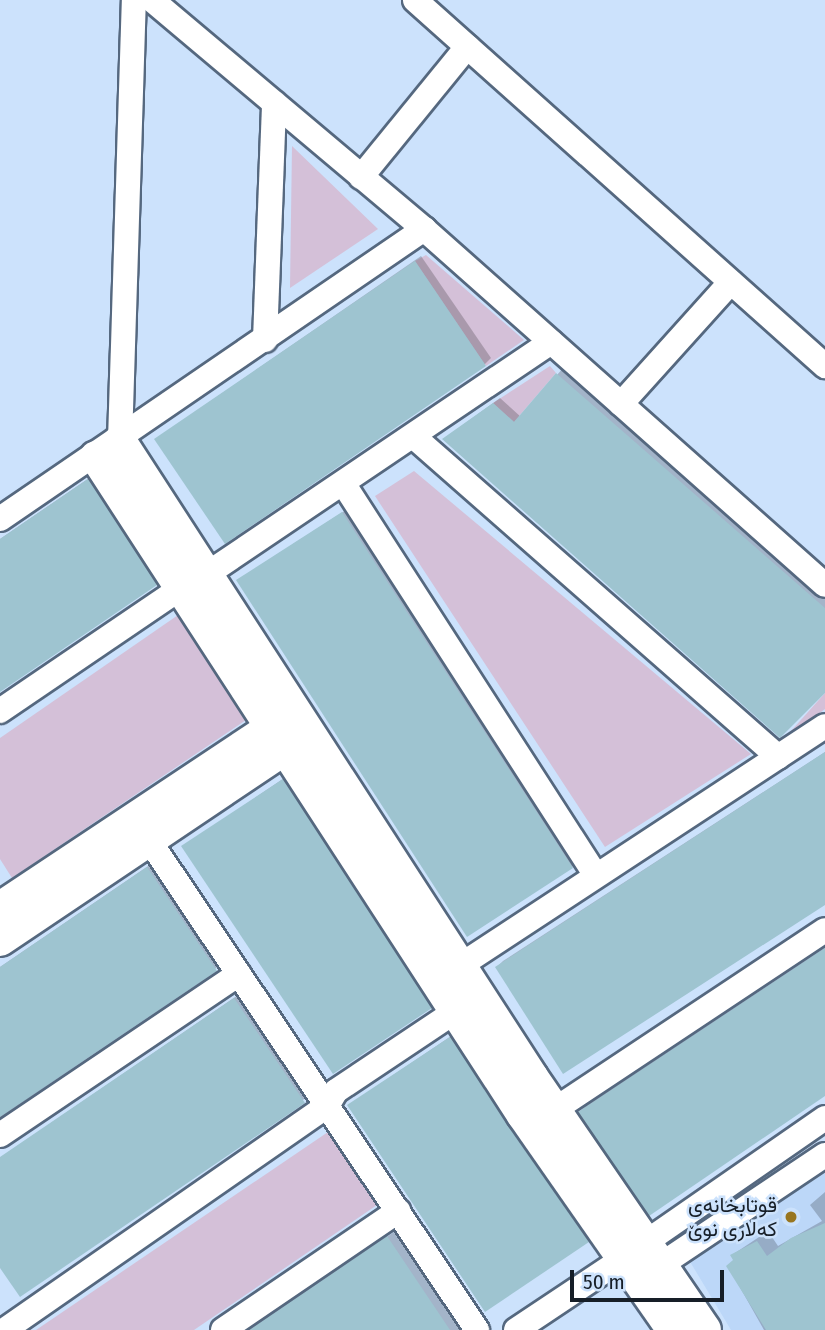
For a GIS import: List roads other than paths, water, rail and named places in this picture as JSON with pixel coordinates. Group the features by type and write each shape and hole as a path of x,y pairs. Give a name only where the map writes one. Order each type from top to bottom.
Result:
{"street":[{"path":"134,0 108,449 194,581 461,965 554,1110 644,1255 673,1330"},
{"path":"152,0 424,229 825,585"},
{"path":"415,0 825,366"},
{"path":"361,177 467,47"},
{"path":"265,340 274,103"},
{"path":"0,519 108,449 424,229"},
{"path":"621,404 731,282"},
{"path":"0,711 551,342"},
{"path":"413,436 778,757"},
{"path":"343,483 596,876"},
{"path":"194,581 279,737 456,1010 705,1330"},
{"path":"461,965 825,726"},
{"path":"0,940 149,840 279,737"},
{"path":"3,899 279,737"},
{"path":"149,840 477,1330"},
{"path":"554,1110 825,930"},
{"path":"0,1135 239,974"},
{"path":"4,1326 327,1106 336,1091 456,1010"},
{"path":"644,1255 825,1118"},
{"path":"516,1330 644,1255 825,1156"},
{"path":"223,1330 398,1211"}],"place":[{"name":"قوتابخانەی کەلاری نوێ","path":"791,1217"}]}
